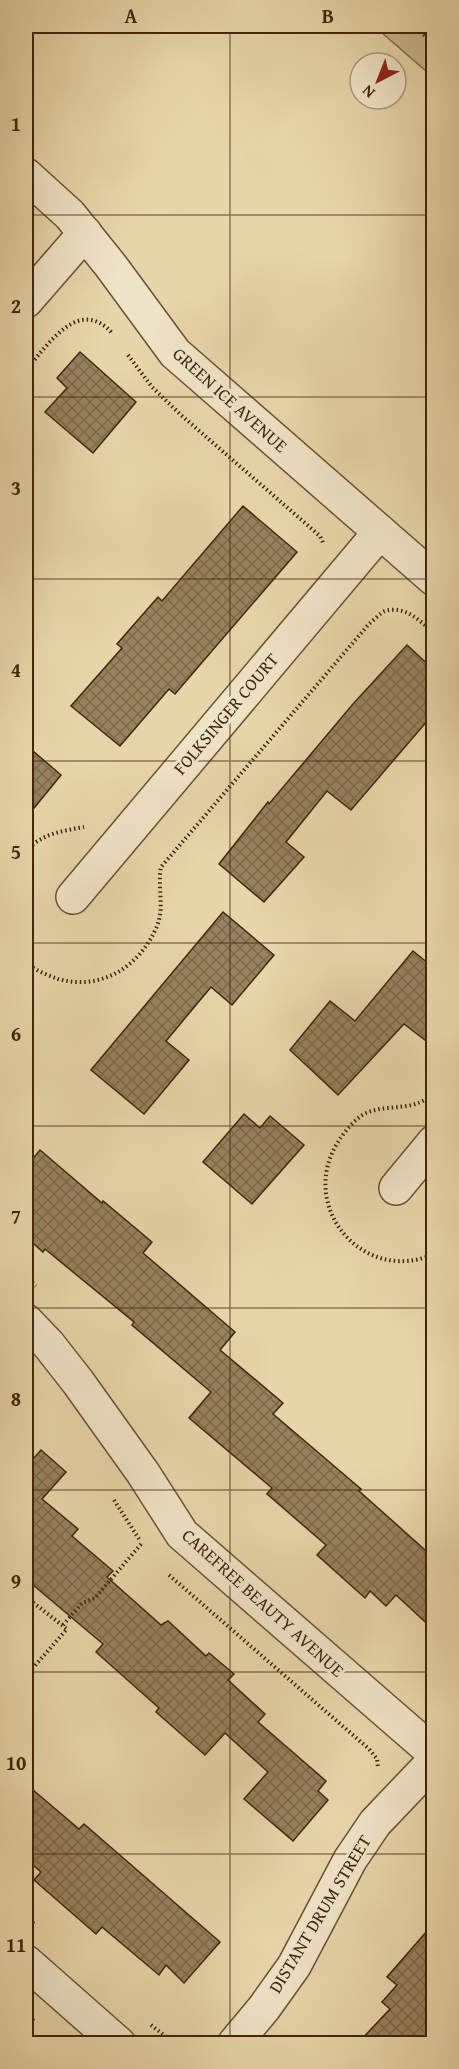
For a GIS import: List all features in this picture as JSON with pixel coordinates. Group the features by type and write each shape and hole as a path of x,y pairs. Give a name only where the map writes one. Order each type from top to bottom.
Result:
{"street":[{"name":"GREEN ICE AVENUE","path":"26,174 70,214 175,353 434,579"},
{"path":"26,301 85,233"},
{"name":"FOLKSINGER COURT","path":"73,897 380,532"},
{"path":"396,1188 434,1142"},
{"name":"CAREFREE BEAUTY AVENUE","path":"26,1321 49,1345 78,1382 143,1473 182,1534 434,1753"},
{"name":"DISTANT DRUM STREET","path":"234,2043 264,2008 294,1966 350,1860 375,1823 434,1761"},
{"path":"26,1962 119,2043"}],"path":[{"path":"413,26 434,43"},
{"path":"26,370 70,324 84,319 99,321 116,338"},
{"path":"128,354 152,387 181,416 320,536 325,547"},
{"path":"26,962 49,976 74,983 92,981 121,972 136,960 149,942 161,914 158,880 161,867 369,624 384,612 397,611 411,614 434,633"},
{"path":"26,851 33,843 57,832 90,826"},
{"path":"26,1276 42,1292"},
{"path":"63,1626 82,1603 95,1598 142,1543"},
{"path":"26,1598 67,1629 33,1668 26,1671"}],"shaded area":[{"path":"374,26 433,26 433,77 408,55 408,51 403,51"}],"building":[{"path":"80,352 136,402 93,453 45,412 67,388 57,378"},
{"path":"243,506 297,552 175,694 169,689 120,746 71,706 122,648 117,644 158,597 162,601"},
{"path":"407,645 434,670 434,713 351,810 327,791 286,842 304,857 264,902 219,864 268,802 269,804 353,704"},
{"path":"26,745 61,775 26,818"},
{"path":"223,912 274,955 232,1005 211,987 166,1041 189,1060 144,1114 91,1070"},
{"path":"413,951 434,968 434,1047 404,1024 338,1095 290,1050 330,1001 355,1021"},
{"path":"244,1114 260,1128 270,1116 304,1145 252,1204 203,1162"},
{"path":"40,1150 152,1242 143,1253 235,1332 220,1350 283,1403 273,1414 361,1489 359,1491 434,1558 434,1630 396,1595 386,1606 370,1591 365,1598 317,1555 326,1545 267,1494 272,1488 189,1418 211,1392 132,1325 134,1322 45,1249 43,1252 26,1237 26,1167"},
{"path":"41,1450 66,1472 42,1499 78,1529 72,1536 113,1571 107,1577 161,1625 168,1621 206,1656 209,1653 234,1674 228,1680 265,1714 258,1722 326,1781 318,1791 328,1800 293,1841 244,1799 268,1772 225,1733 205,1755 156,1712 159,1708 96,1652 103,1644 26,1579 26,1467"},
{"path":"26,1784 79,1829 84,1824 220,1942 184,1983 166,1965 159,1975 102,1927 96,1934 34,1880 41,1872 26,1859"},
{"path":"434,1923 434,2027 420,2043 358,2043 390,2009 382,2002 397,1985 387,1977"}]}
